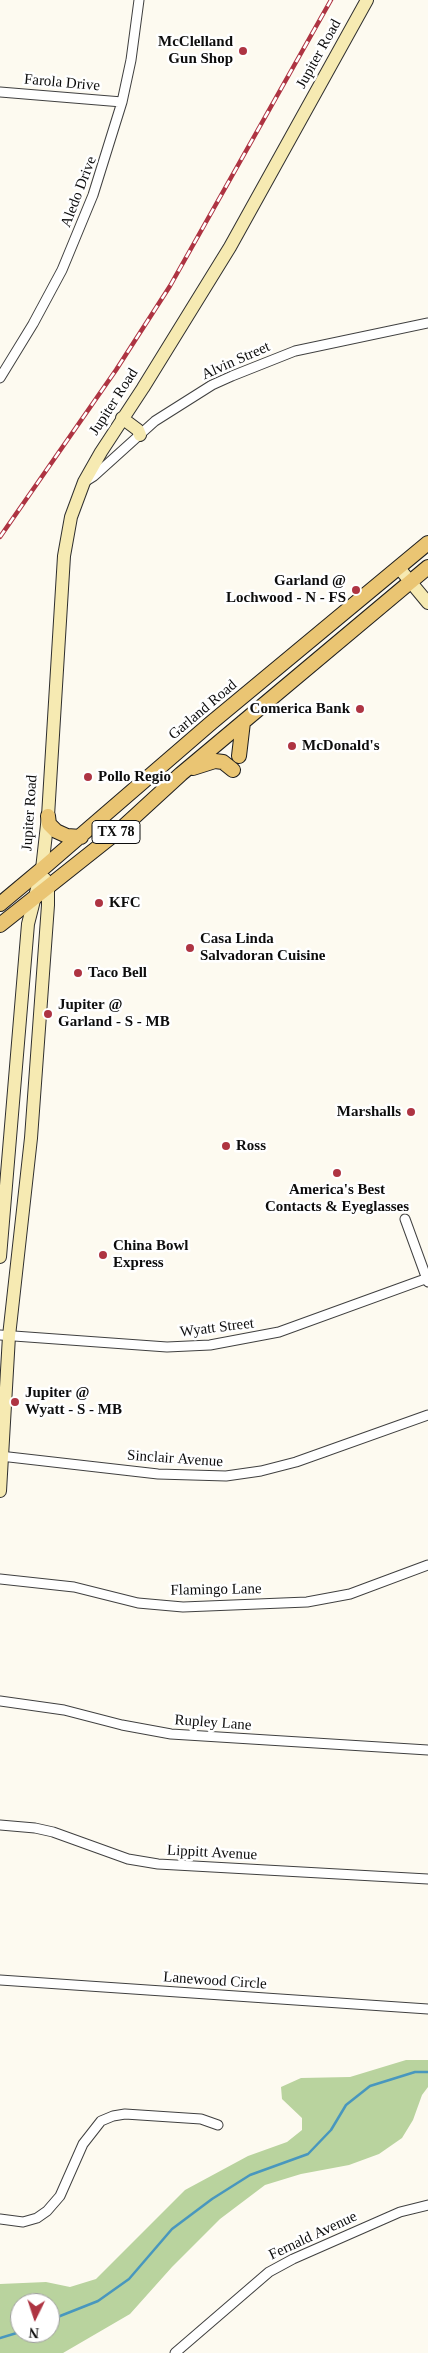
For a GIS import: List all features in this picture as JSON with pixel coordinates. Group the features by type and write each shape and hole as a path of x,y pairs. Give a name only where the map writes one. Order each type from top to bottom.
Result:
{"main road":[{"name":"Jupiter Road","path":"0,1257 28,924 42,869 48,816 66,534 74,505 84,482 120,421 143,388 230,247 366,0"},
{"path":"120,421 134,435 140,435"},
{"name":"Garland Road","path":"0,904 210,723 428,543"},
{"name":"TX 78","path":"0,925 120,829 181,774 428,567"},
{"path":"399,568 428,603"},
{"path":"239,756 243,722"},
{"path":"181,774 215,761 222,762 233,770"},
{"path":"48,816 52,829 67,836 80,837"},
{"name":"Jupiter Road","path":"0,1491 5,1335 23,1214 48,888 42,869"},
{"path":"18,1049 37,1040"},
{"path":"4,1217 23,1214"}],"street":[{"name":"Aledo Drive","path":"0,378 33,324 78,232 107,156 131,60 139,0"},
{"name":"Farola Drive","path":"0,92 122,102"},
{"name":"Alvin Street","path":"84,482 94,476 161,417 212,385 278,357 319,346 428,323"},
{"path":"405,1219 428,1280"},
{"name":"Wyatt Street","path":"5,1335 167,1347 210,1345 279,1332 428,1280"},
{"name":"Sinclair Avenue","path":"2,1456 158,1474 226,1476 261,1471 296,1462 428,1415"},
{"name":"Flamingo Lane","path":"0,1579 74,1587 138,1603 183,1606 307,1602 350,1594 428,1565"},
{"name":"Rupley Lane","path":"0,1701 64,1710 122,1725 170,1734 428,1750"},
{"name":"Lippitt Avenue","path":"0,1825 44,1830 128,1859 158,1864 428,1879"},
{"name":"Lanewood Circle","path":"0,1980 428,2009"},
{"path":"0,2219 23,2222 37,2218 47,2211 60,2196 88,2137 101,2121 125,2114 201,2119 218,2125"},
{"name":"Fernald Avenue","path":"176,2353 269,2272 293,2259 400,2212 428,2205"}],"green space":[{"path":"406,2060 428,2060 428,2087 422,2095 413,2120 402,2138 379,2154 349,2165 301,2174 265,2185 220,2219 172,2267 130,2314 63,2353 0,2353 0,2284 46,2282 70,2287 96,2279 185,2190 248,2156 287,2142 302,2130 302,2118 282,2099 281,2087 301,2078 350,2077"}],"waterway":[{"path":"60,2316 98,2301 129,2279 172,2229 212,2199 250,2175 308,2154 331,2130 346,2105 370,2086 415,2072 428,2072"},
{"path":"0,2338 10,2335"}],"railway":[{"path":"0,537 116,370 170,286 331,0"}],"place":[{"name":"McClelland Gun Shop","path":"243,51"},
{"name":"Garland @ Lochwood - N - FS","path":"356,590"},
{"name":"Comerica Bank","path":"360,709"},
{"name":"McDonald's","path":"292,746"},
{"name":"Pollo Regio","path":"88,777"},
{"name":"KFC","path":"99,903"},
{"name":"Casa Linda Salvadoran Cuisine","path":"190,948"},
{"name":"Taco Bell","path":"78,973"},
{"name":"Jupiter @ Garland - S - MB","path":"48,1014"},
{"name":"Marshalls","path":"411,1112"},
{"name":"Ross","path":"226,1146"},
{"name":"America's Best Contacts & Eyeglasses","path":"337,1173"},
{"name":"China Bowl Express","path":"103,1255"},
{"name":"Jupiter @ Wyatt - S - MB","path":"15,1402"}]}
